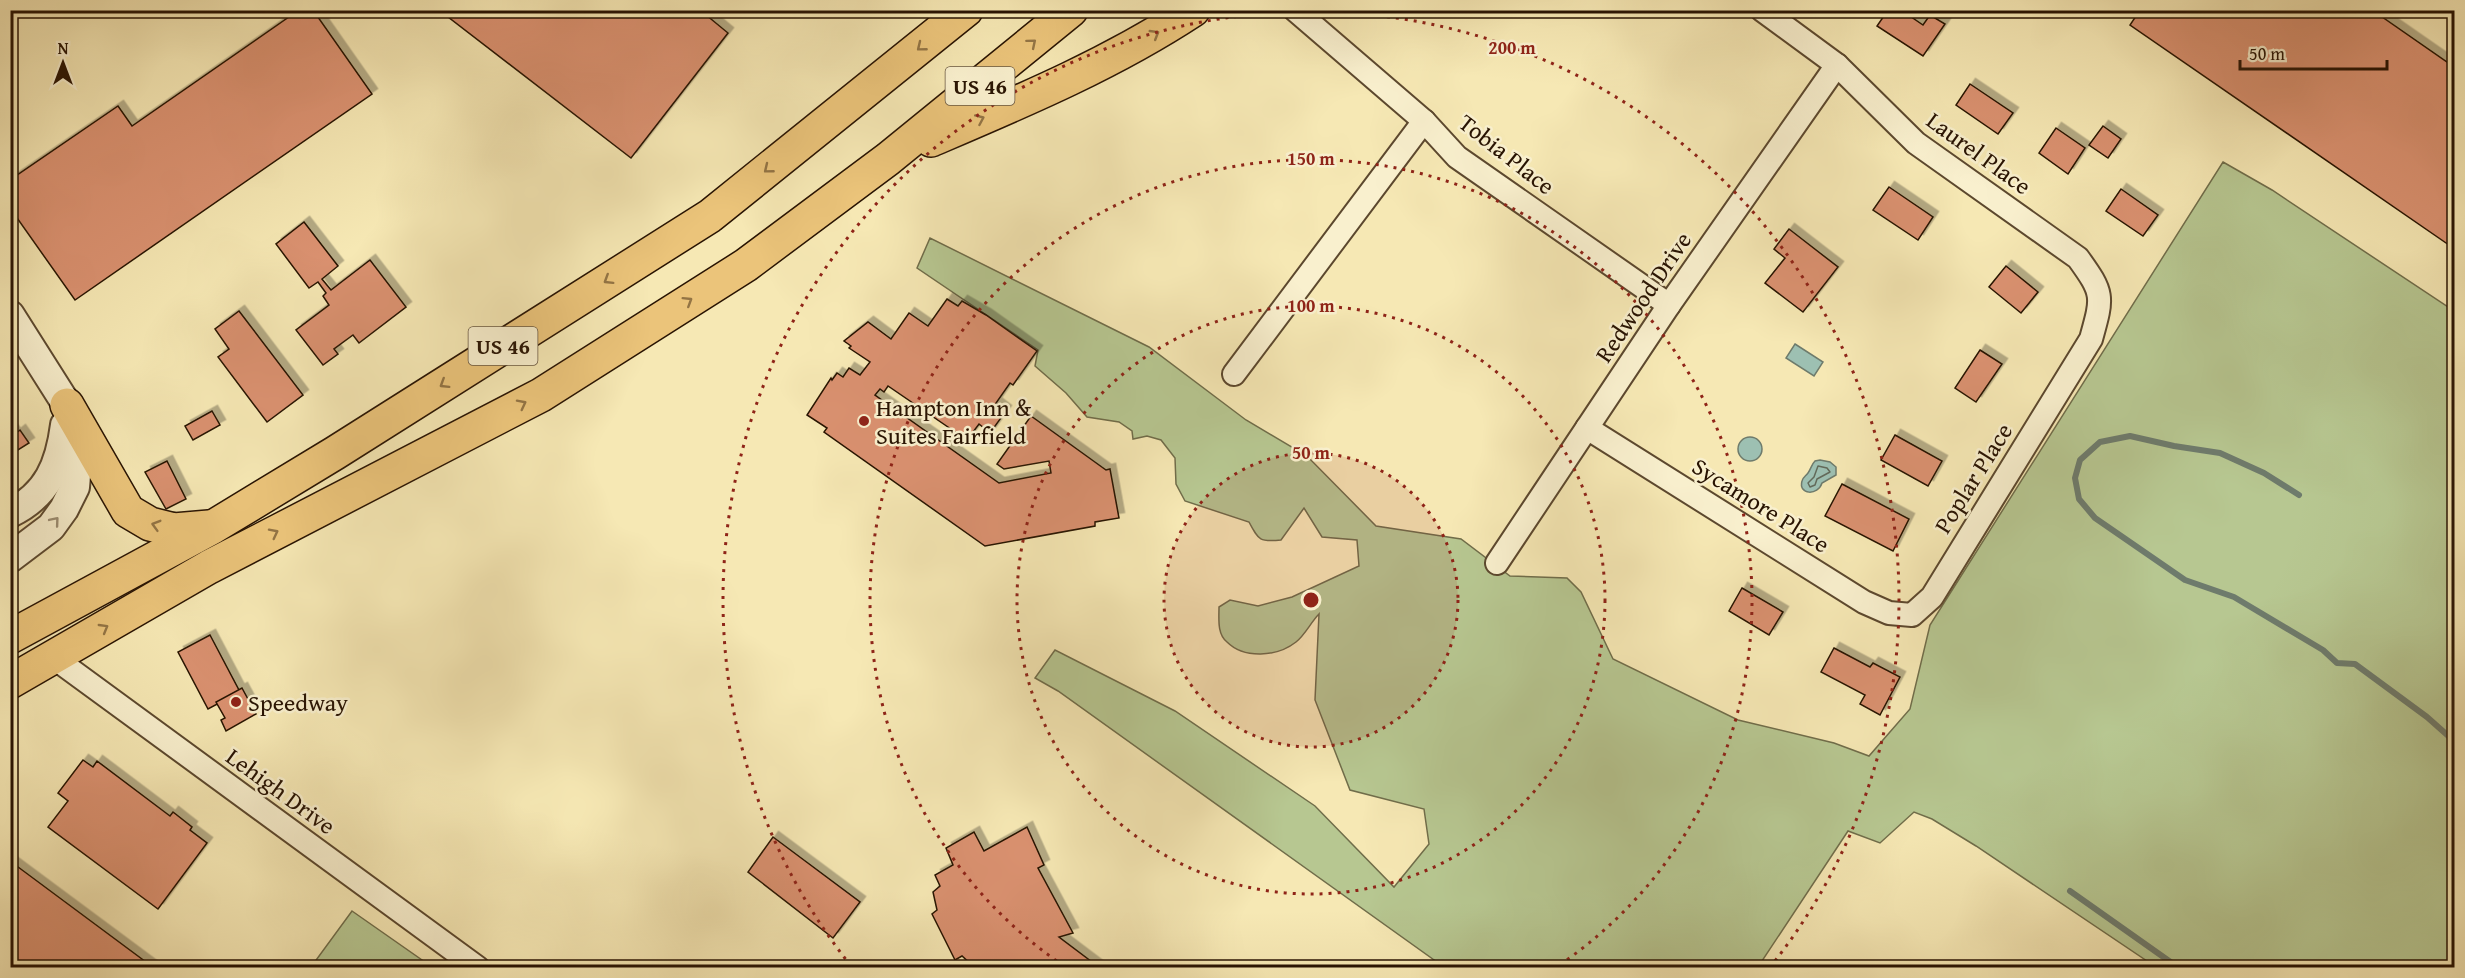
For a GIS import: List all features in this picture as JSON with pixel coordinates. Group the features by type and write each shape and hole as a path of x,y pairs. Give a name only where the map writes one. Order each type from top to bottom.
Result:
{"highway":[{"name":"US 46","path":"10,638 213,527 335,453 710,216 966,10"},
{"name":"US 46","path":"10,682 208,567 541,395 746,265 888,159 1071,10"},
{"path":"888,159 1049,88 1151,38 1192,10"},
{"path":"67,405 128,511 150,524 174,530 213,527"}],"street":[{"name":"Tobia Place","path":"1295,10 1424,121 1457,157 1669,304"},
{"name":"Laurel Place","path":"1761,10 1837,65 1916,143 2078,258 2097,283 2100,306 2091,339 2075,365"},
{"name":"Redwood Drive","path":"1497,562 1669,304 1837,65"},
{"path":"1234,374 1424,121"},
{"path":"10,315 67,405 78,453 75,487 64,509 51,527 10,558"},
{"name":"Poplar Place","path":"1912,615 1932,597 2075,365"},
{"path":"10,513 18,509 50,481 62,450 67,405"},
{"name":"Sycamore Place","path":"1587,428 1864,602 1889,613 1912,615"},
{"name":"Lehigh Drive","path":"53,657 477,968"}],"green space":[{"path":"2223,162 2272,190 2454,311 2454,967 2156,967 1976,846 1932,819 1914,812 1880,843 1848,831 1758,967 1444,967 1058,691 1035,678 1055,650 1175,711 1315,806 1394,887 1429,844 1424,809 1350,790 1315,700 1319,614 1296,642 1280,651 1270,653 1251,653 1234,647 1224,639 1219,626 1219,607 1230,600 1258,606 1292,597 1359,566 1357,540 1322,537 1304,508 1281,540 1264,540 1258,537 1249,522 1185,501 1176,484 1175,458 1161,440 1147,436 1133,439 1132,431 1119,422 1087,417 1066,393 1035,366 1038,350 917,268 930,238 1149,347 1246,420 1307,456 1376,526 1461,539 1510,576 1567,578 1581,592 1613,659 1738,720 1834,743 1869,756 1910,709 1930,625"},
{"path":"352,911 432,967 311,967"}],"water":[{"path":"1795,344 1823,362 1814,376 1786,358"},
{"path":"1750,437 1759,440 1762,449 1759,458 1750,461 1741,458 1738,449 1741,440"},
{"path":"1815,461 1830,462 1836,467 1836,475 1822,483 1817,490 1806,491 1803,489 1802,480"}],"building":[{"path":"299,10 313,10 372,94 75,300 10,208 10,180 118,106 132,126"},
{"path":"439,10 700,10 728,33 631,158"},
{"path":"1888,10 1901,10 1923,25 1930,15 1945,24 1923,56 1877,26"},
{"path":"2140,10 2372,10 2454,67 2454,237 2449,245 2130,25"},
{"path":"1970,84 2013,113 1998,134 1956,105"},
{"path":"2103,126 2121,139 2108,158 2089,145"},
{"path":"2056,128 2085,148 2068,174 2039,153"},
{"path":"1889,187 1933,217 1918,240 1873,210"},
{"path":"2121,189 2158,215 2143,236 2106,211"},
{"path":"304,222 338,266 322,279 331,290 370,260 406,307 359,343 353,335 334,349 338,354 323,365 296,330 329,305 323,296 326,293 318,282 309,288 276,244"},
{"path":"1789,229 1838,267 1803,312 1765,283 1785,258 1774,249"},
{"path":"2006,266 2038,292 2021,313 1989,287"},
{"name":"Hampton Inn & Suites Fairfield","path":"947,299 958,306 962,301 1037,351 1013,385 1010,383 996,403 1006,411 990,433 979,424 967,440 888,386 884,392 880,389 875,395 999,483 1051,473 1049,461 1004,469 997,464 1031,416 1106,470 1110,469 1119,518 1095,522 1095,526 985,546 824,432 827,428 807,415 831,378 832,380 837,373 843,377 849,368 860,375 870,362 849,348 851,346 844,341 868,322 891,339 909,313 928,326"},
{"path":"239,311 303,395 267,422 218,357 229,349 215,329"},
{"path":"1980,350 2002,364 1976,402 1955,388"},
{"path":"212,411 220,425 193,440 185,426"},
{"path":"10,427 15,434 20,430 29,443 10,455"},
{"path":"1895,435 1942,461 1928,486 1881,460"},
{"path":"167,461 186,499 166,509 145,472"},
{"path":"1842,484 1909,519 1893,551 1825,516"},
{"path":"1742,588 1783,612 1769,635 1729,611"},
{"path":"210,635 240,692 208,709 178,652"},
{"path":"1834,648 1870,667 1873,663 1900,677 1880,715 1860,704 1865,695 1821,672"},
{"path":"242,688 256,714 226,731 221,720 225,718 216,702"},
{"path":"83,760 93,767 97,761 170,816 173,812 192,827 190,830 207,843 158,909 48,827 68,801 58,793"},
{"path":"1027,827 1044,865 1038,868 1073,933 1059,937 1100,968 979,968 962,956 955,960 932,914 937,910 933,892 940,886 935,875 953,865 946,848 974,832 984,851"},
{"path":"773,837 860,902 833,938 748,872"},
{"path":"10,861 154,968 10,968"}],"waterway":[{"path":"2299,495 2264,473 2220,453 2130,436 2100,442 2080,460 2075,478 2079,499 2095,518 2185,580 2234,597 2323,650 2337,663 2355,664 2427,717 2454,741"},
{"path":"2070,891 2179,968"}],"place":[{"name":"Hampton Inn & Suites Fairfield","path":"864,421"},
{"name":"Speedway","path":"236,702"}]}
